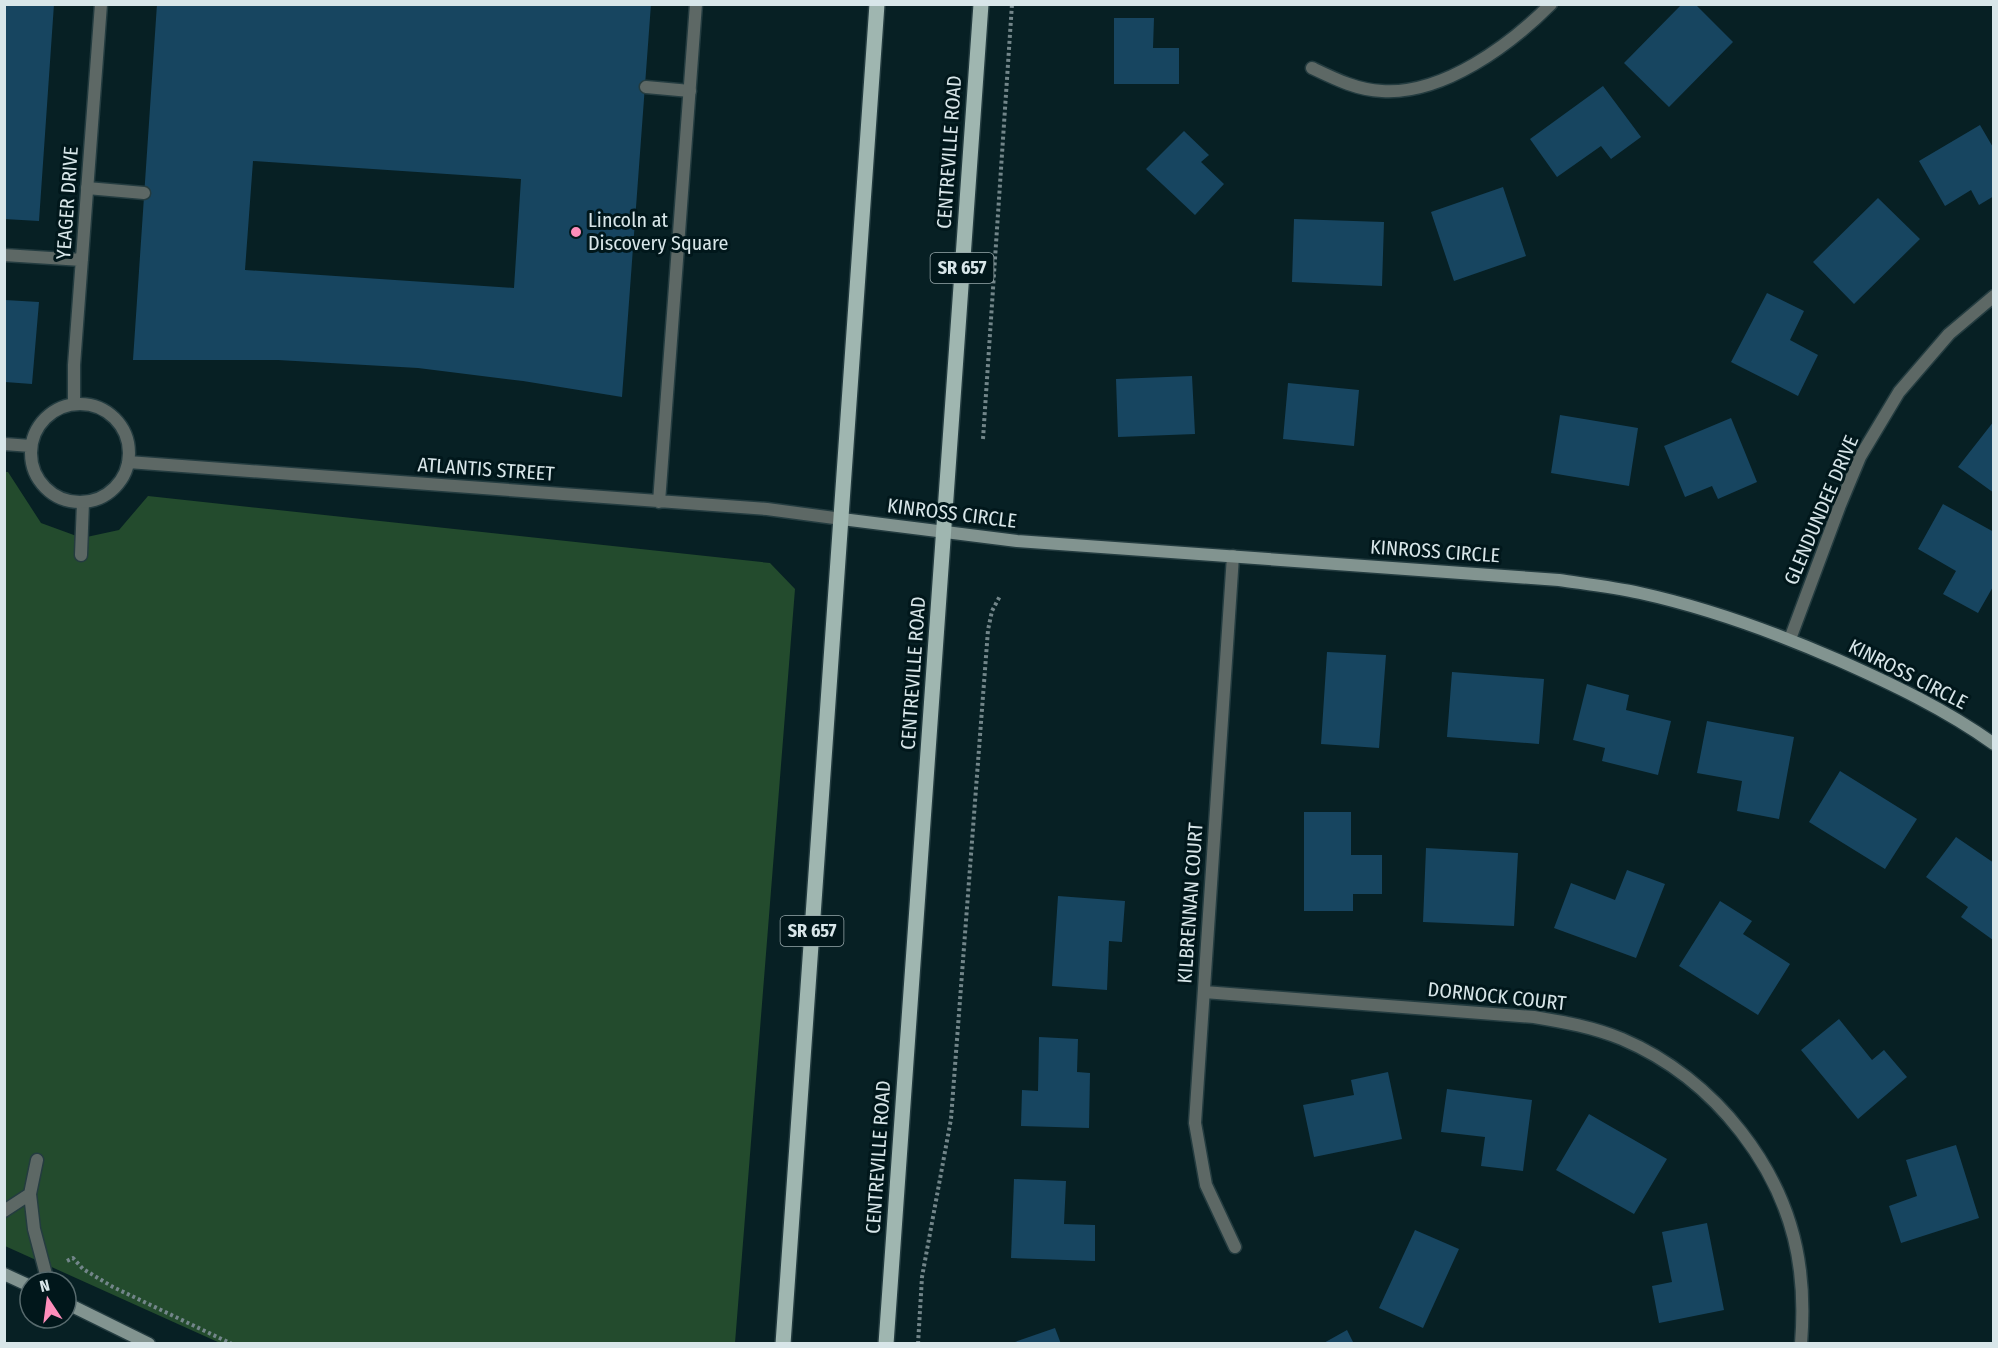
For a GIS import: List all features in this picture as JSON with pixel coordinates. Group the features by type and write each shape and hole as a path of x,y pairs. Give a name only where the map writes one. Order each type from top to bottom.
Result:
{"main road":[{"name":"SR 657","path":"783,1344 877,4"},
{"name":"CENTREVILLE ROAD","path":"886,1344 981,4"}],"street":[{"name":"YEAGER DRIVE","path":"74,404 74,364 100,4"},
{"path":"659,502 696,4"},
{"path":"1312,68 1346,84 1383,91 1418,88 1449,78 1503,46 1551,4"},
{"path":"646,87 690,91"},
{"path":"87,188 144,193"},
{"path":"4,255 82,260"},
{"name":"GLENDUNDEE DRIVE","path":"1790,639 1839,505 1860,457 1899,392 1949,334 1994,296"},
{"path":"74,404 89,405 114,418 123,429 128,443 128,462 119,483 97,499 83,502 59,498 44,486 34,471 31,458 31,446 41,422 57,411 74,404"},
{"path":"4,444 31,446"},
{"name":"ATLANTIS STREET","path":"128,462 767,509 842,519"},
{"path":"81,555 83,502"},
{"name":"KINROSS CIRCLE","path":"842,519 1017,541 1559,580 1639,593 1725,615 1790,639 1894,684 1965,724 1994,744"},
{"name":"KILBRENNAN COURT","path":"1233,556 1195,1124 1206,1185 1235,1247"},
{"name":"DORNOCK COURT","path":"1204,992 1534,1017 1578,1024 1621,1038 1662,1059 1698,1085 1729,1117 1755,1151 1776,1189 1791,1228 1800,1269 1803,1311 1801,1344"},
{"path":"37,1160 30,1194 34,1229 45,1270"},
{"path":"4,1211 30,1194"},
{"path":"4,1274 18,1280"},
{"path":"78,1309 149,1344"}],"path":[{"path":"983,439 1012,4"},
{"path":"918,1344 922,1277 951,1119 988,630 992,610 1000,596"},
{"path":"73,1258 83,1269 113,1287 232,1344"}],"green space":[{"path":"5,472 8,472 41,523 82,538 119,530 148,496 770,563 795,589 735,1343 220,1343 78,1279 78,1270 58,1270 5,1246"}],"building":[{"path":"4,4 54,4 39,221 4,219"},
{"name":"Lincoln at Discovery Square","path":"157,4 651,4 622,397 523,381 418,368 278,360 133,360","holes":["253,161 521,179 514,288 245,270"]},
{"path":"1682,4 1695,4 1733,42 1669,107 1624,63"},
{"path":"1114,18 1154,18 1153,48 1179,48 1179,84 1114,84"},
{"path":"1603,86 1641,137 1611,159 1601,146 1557,177 1530,139"},
{"path":"1980,125 1994,149 1994,196 1979,205 1971,190 1945,206 1919,161"},
{"path":"1184,131 1209,155 1201,162 1224,184 1195,215 1146,169"},
{"path":"1503,187 1526,256 1454,281 1431,212"},
{"path":"1878,198 1920,239 1854,304 1813,262"},
{"path":"1294,219 1384,222 1382,286 1292,282"},
{"path":"1767,293 1804,311 1790,340 1818,355 1798,396 1731,362"},
{"path":"5,300 39,302 32,384 5,382"},
{"path":"1192,376 1195,434 1118,437 1116,379"},
{"path":"1288,383 1359,390 1354,446 1283,439"},
{"path":"1560,415 1638,428 1629,486 1551,473"},
{"path":"1731,418 1757,482 1718,499 1712,486 1685,497 1664,446"},
{"path":"1994,421 1994,493 1958,467"},
{"path":"1943,504 1994,532 1994,585 1978,613 1943,594 1956,571 1918,549"},
{"path":"1327,652 1386,655 1379,748 1321,744"},
{"path":"1452,672 1544,679 1539,744 1447,737"},
{"path":"1587,684 1629,695 1626,710 1671,721 1658,775 1602,761 1605,748 1573,740"},
{"path":"1707,721 1794,737 1779,819 1737,811 1742,781 1697,773"},
{"path":"1840,771 1917,819 1885,869 1809,822"},
{"path":"1304,812 1351,812 1351,855 1382,855 1382,894 1353,894 1353,911 1304,911"},
{"path":"1956,837 1994,863 1993,940 1961,917 1968,907 1926,877"},
{"path":"1426,848 1518,853 1514,926 1423,922"},
{"path":"1627,870 1665,884 1636,958 1554,928 1571,883 1615,900"},
{"path":"1058,896 1125,901 1122,942 1109,941 1107,990 1052,986"},
{"path":"1720,901 1752,921 1743,934 1790,964 1758,1015 1679,966"},
{"path":"1839,1019 1872,1060 1884,1050 1907,1077 1858,1119 1801,1050"},
{"path":"1039,1037 1078,1039 1077,1072 1090,1073 1089,1128 1021,1126 1022,1090 1038,1091"},
{"path":"1388,1072 1402,1139 1314,1157 1303,1105 1354,1095 1351,1080"},
{"path":"1447,1089 1532,1100 1523,1171 1481,1166 1485,1137 1441,1132"},
{"path":"1589,1114 1667,1159 1634,1214 1556,1170"},
{"path":"1956,1145 1979,1218 1901,1243 1889,1206 1917,1196 1906,1160"},
{"path":"1014,1179 1066,1181 1064,1224 1095,1225 1095,1261 1011,1258"},
{"path":"1707,1223 1724,1310 1659,1323 1652,1286 1672,1282 1662,1232"},
{"path":"1415,1230 1459,1249 1423,1328 1379,1308"},
{"path":"1055,1328 1061,1344 1012,1344 1012,1343"},
{"path":"1347,1330 1354,1344 1322,1344"}],"place":[{"name":"Lincoln at Discovery Square","path":"576,232"}]}
